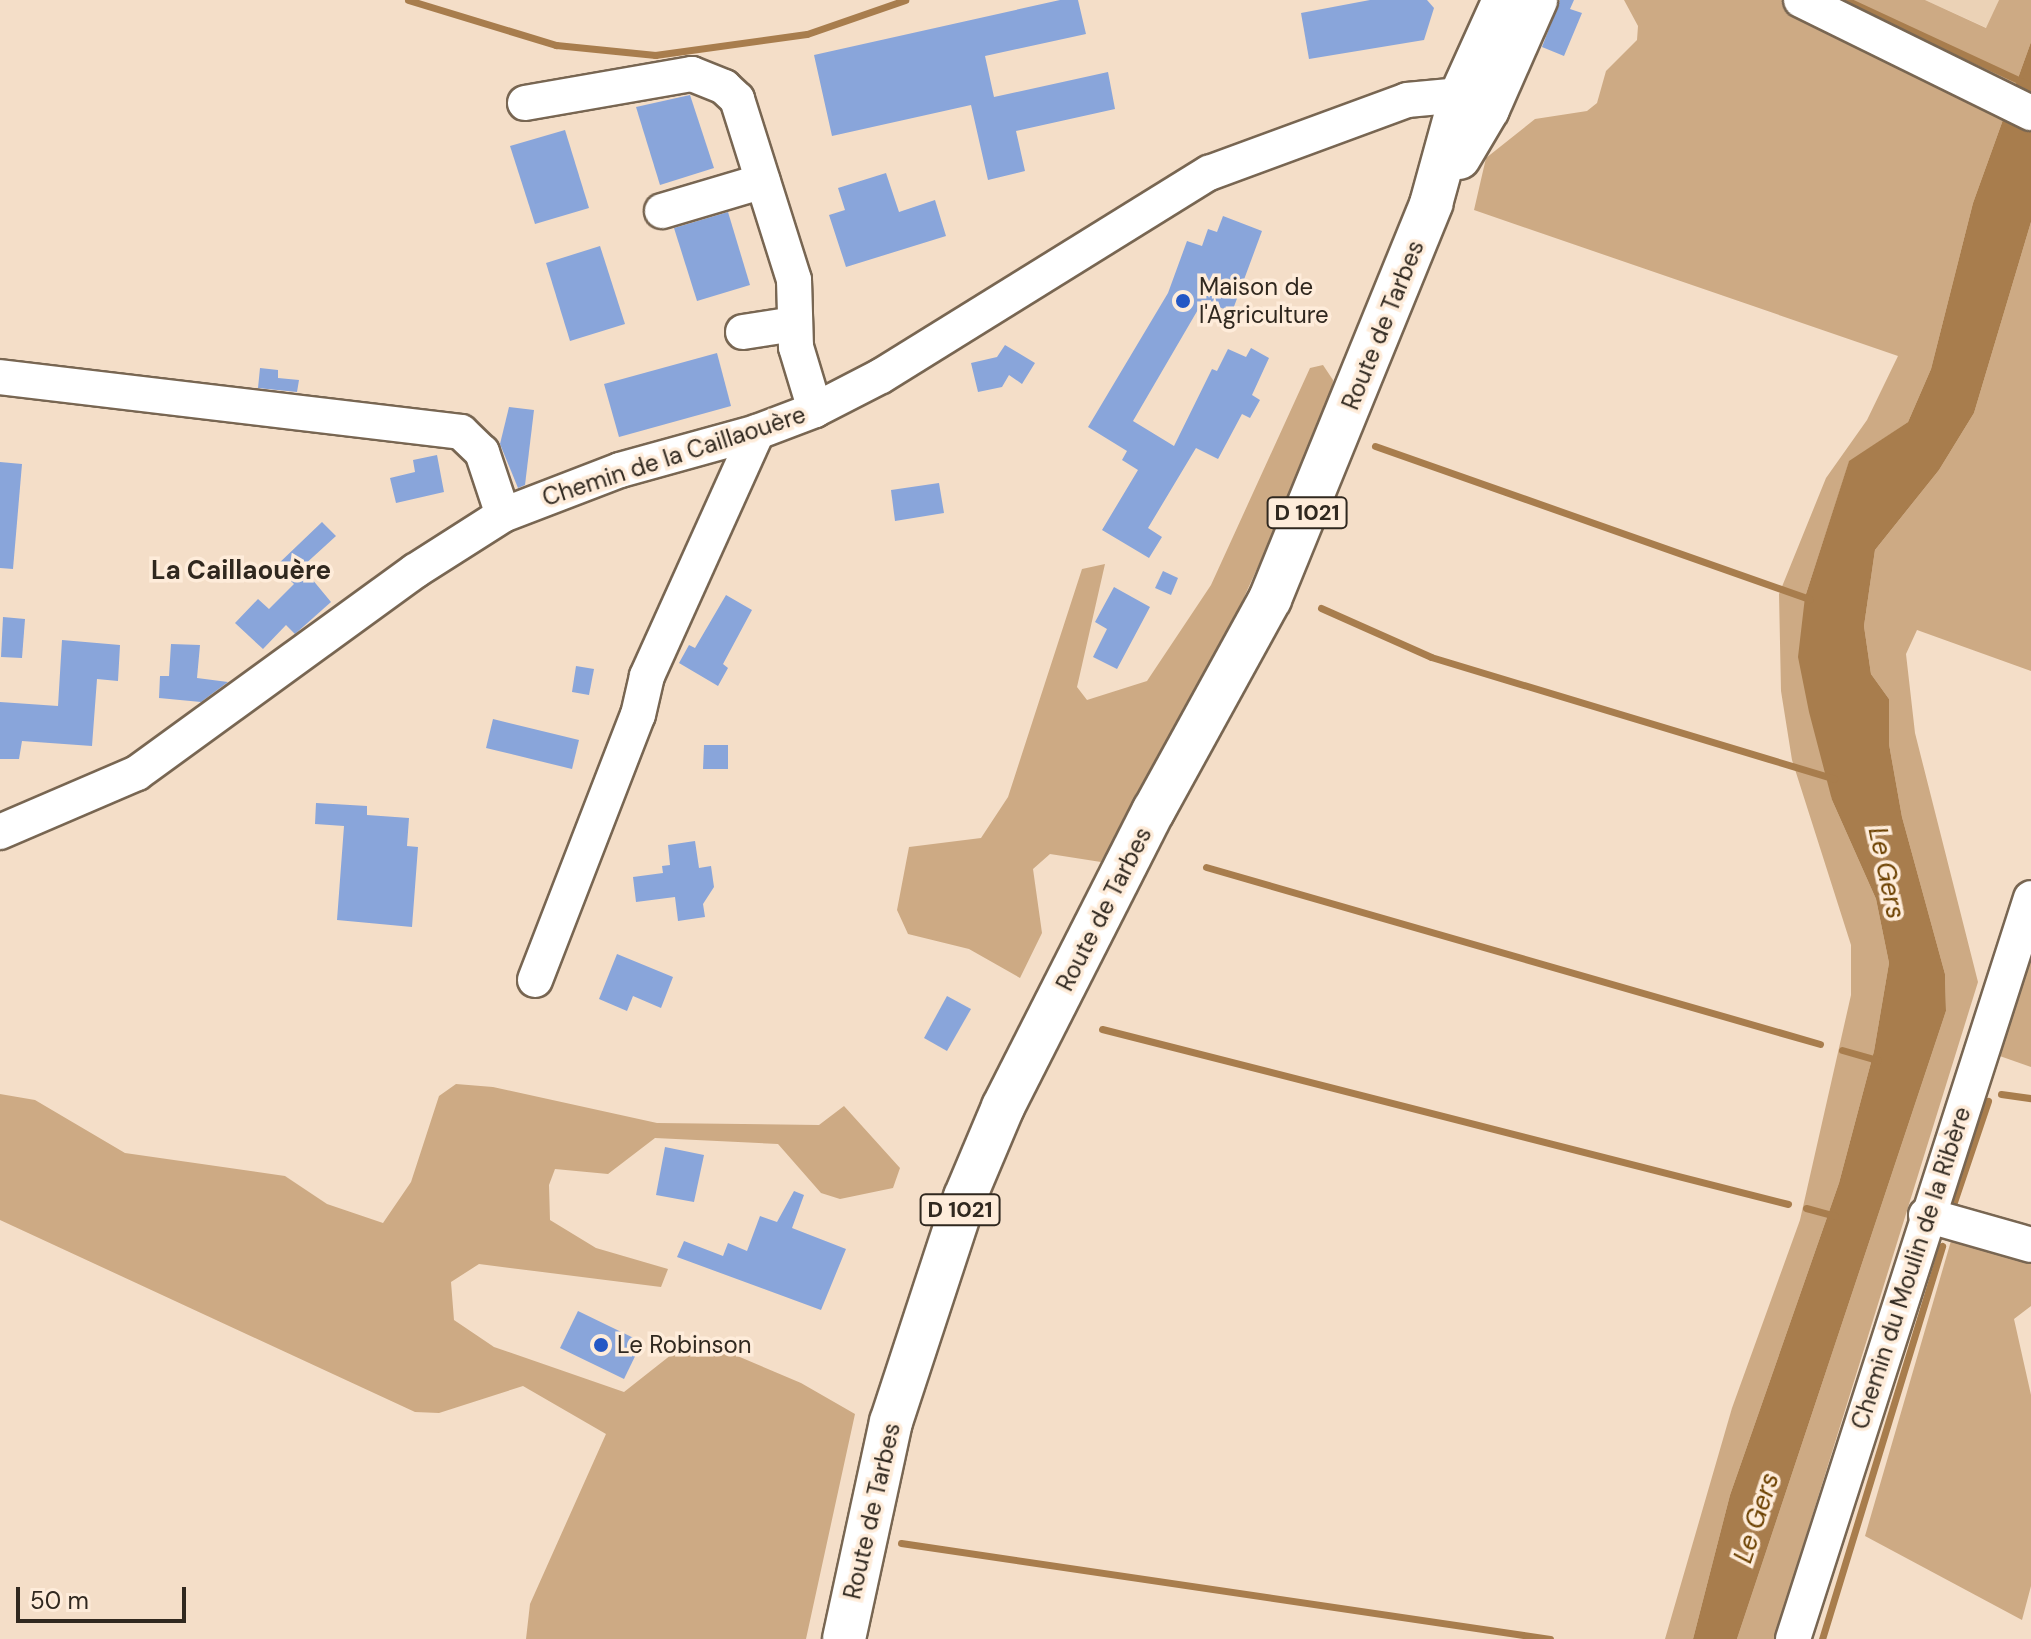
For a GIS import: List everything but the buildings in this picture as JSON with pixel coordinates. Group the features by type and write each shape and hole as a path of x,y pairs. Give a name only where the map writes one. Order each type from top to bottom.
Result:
{"main road":[{"name":"D 1021","path":"1474,102 1504,0"},
{"name":"D 1021","path":"1474,102 1536,0"},
{"name":"Route de Tarbes","path":"844,1639 891,1422 965,1197 1003,1107 1154,810 1270,599 1474,102"}],"street":[{"path":"1801,0 2016,106"},
{"path":"525,103 673,75 710,79 737,99 794,280 794,324 815,410"},
{"name":"Chemin de la Caillaouère","path":"0,832 137,773 415,571 503,515 620,470 757,432 815,410 881,376 1209,173 1379,107 1474,102"},
{"path":"662,211 763,181"},
{"path":"743,332 794,324"},
{"path":"0,377 461,432 482,452 503,515"},
{"path":"535,980 638,715 647,676 757,432"},
{"name":"Chemin du Moulin de la Ribère","path":"1793,1639 1926,1215 2031,898"},
{"path":"1926,1215 2031,1245"}],"shaded area":[{"path":"1624,0 1925,0 1986,28 1999,0 2031,0 2031,42 1973,203 1931,369 1908,422 1849,462 1805,597 1832,800 1876,899 1889,963 1874,1051 1839,1183 1730,1495 1693,1639 1665,1639 1732,1408 1800,1220 1851,995 1851,945 1792,760 1781,691 1779,594 1826,478 1867,420 1898,356 1474,210 1486,158 1535,119 1587,111 1597,103 1606,71 1637,40 1638,26"},
{"path":"1925,0 1999,0 1987,28"},
{"path":"2031,222 2031,671 1917,630 1906,654 1915,733 1978,982 1774,1639 1737,1639 1946,1011 1945,974 1902,817 1889,744 1889,699 1871,674 1864,626 1875,550 1939,470 1974,413"},
{"path":"1323,365 1333,380 1331,406 1240,606 1101,862 1050,854 1033,869 1042,933 1020,978 969,949 908,934 897,910 909,847 981,838 1008,797 1082,569 1105,564 1077,687 1087,700 1147,681 1211,585 1310,368"},
{"path":"2031,936 2031,1067 1994,1054"},
{"path":"456,1084 493,1087 657,1123 819,1125 844,1106 900,1168 893,1188 840,1199 821,1193 778,1144 655,1138 608,1174 555,1169 549,1185 550,1220 596,1248 668,1269 661,1287 479,1264 451,1282 454,1320 494,1347 624,1392 676,1351 728,1352 801,1383 855,1414 806,1639 526,1639 530,1604 606,1434 523,1386 439,1413 415,1412 0,1220 0,1094 35,1100 125,1153 285,1176 327,1204 383,1223 411,1182 439,1096"},
{"path":"1953,1234 2031,1255 2031,1306 2014,1319 2031,1395 2031,1586 2022,1620 1865,1536"}],"water":[{"name":"Le Gers","path":"2031,42 2031,222 1974,413 1939,470 1875,550 1864,626 1871,674 1889,699 1889,744 1902,817 1945,974 1946,1011 1737,1639 1693,1639 1730,1495 1839,1183 1874,1051 1889,963 1876,899 1832,800 1809,712 1798,657 1805,597 1849,461 1908,422 1931,369 1973,203"}],"waterway":[{"path":"408,0 556,45 655,55 807,34 905,0"},
{"path":"1846,0 2031,86"},
{"path":"1375,446 1810,599"},
{"path":"1321,608 1431,657 1834,779"},
{"path":"1206,867 1820,1044"},
{"path":"1102,1029 1788,1204"},
{"path":"1842,1050 1878,1060"},
{"path":"2001,1094 2031,1098"},
{"path":"1952,1208 1988,1101"},
{"path":"1806,1208 1835,1216"},
{"path":"1822,1639 1942,1246"},
{"path":"901,1543 1550,1639"}],"place":[{"name":"Maison de l'Agriculture","path":"1183,301"},
{"name":"Le Robinson","path":"601,1345"}],"district":[{"name":"La Caillaouère","path":"241,571"}]}
